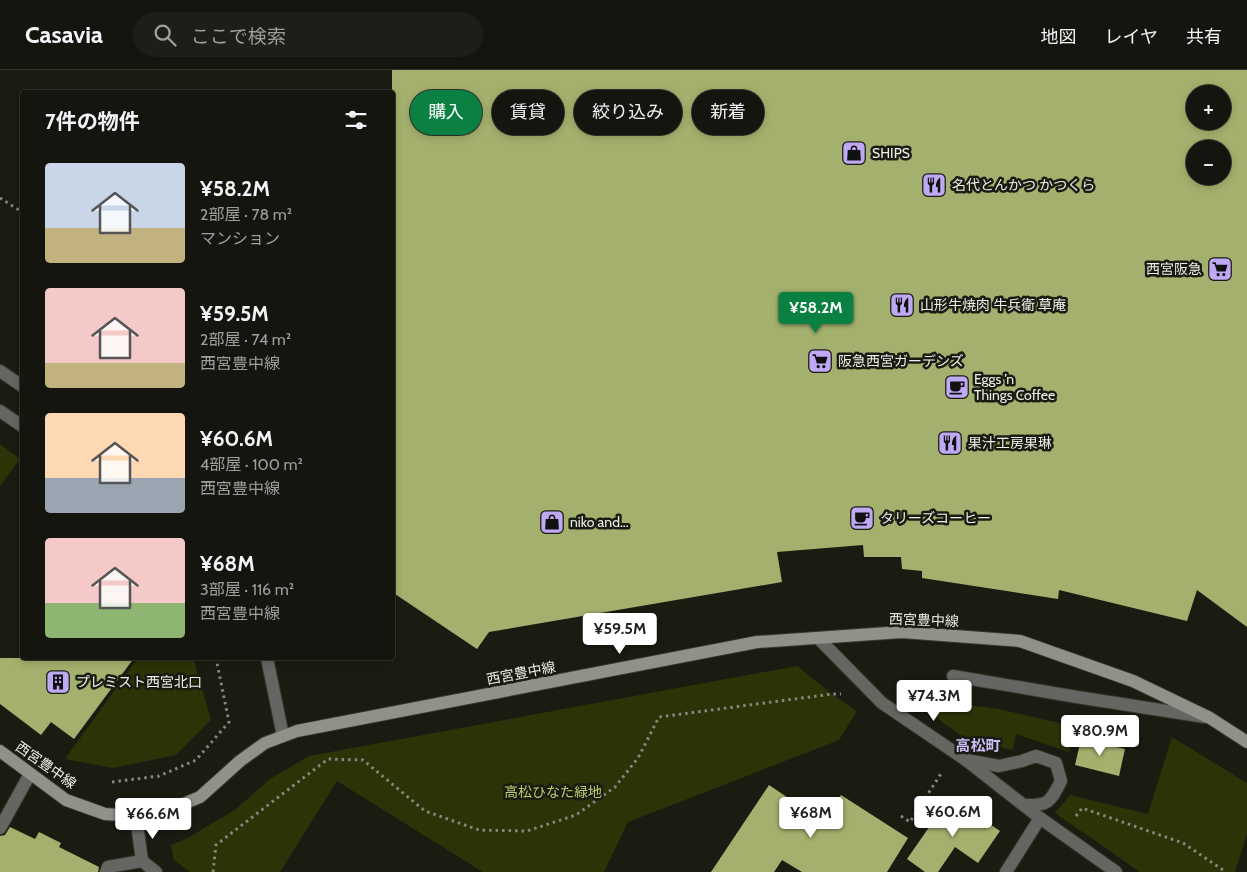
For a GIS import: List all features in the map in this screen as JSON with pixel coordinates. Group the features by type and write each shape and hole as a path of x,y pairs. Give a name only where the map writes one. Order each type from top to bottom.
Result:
{"main road":[{"name":"西宮豊中線","path":"0,751 66,800 105,814 136,816 152,814 200,797 240,761 264,743 297,731 757,642 902,632 1020,641 1133,682 1210,718 1247,742"}],"street":[{"path":"0,371 20,385"},
{"path":"0,410 20,425"},
{"path":"818,638 882,704 960,756 1040,818 1116,872"},
{"path":"267,660 283,736"},
{"path":"953,676 1210,718"},
{"path":"960,756 999,766 1036,756 1056,763 1061,782 1052,799 1040,806 1024,805"},
{"path":"0,828 30,774"},
{"path":"136,816 142,861 156,872"},
{"path":"1006,872 1040,818"},
{"path":"106,872 108,866 142,861"}],"path":[{"path":"0,198 20,211"},
{"path":"112,782 159,776 196,760 230,722 216,660"},
{"path":"213,872 216,845 328,759 363,760 425,810 479,830 527,831 576,816 615,787 638,758 659,717 832,694 847,694"},
{"path":"901,816 910,822 960,756"},
{"path":"1061,833 1082,808 1183,843 1226,872"}],"green space":[{"path":"0,444 20,459 0,486"},
{"path":"137,660 194,660 211,720 176,755 113,768 65,759"},
{"name":"高松ひなた緑地","path":"797,666 857,711 839,740 628,822 604,872 483,872 337,781 280,872 190,872 174,860 171,845 188,838 236,809 270,779 309,756"},
{"path":"922,699 999,709 1077,727 1069,752 1016,734 1013,750 963,737 920,706"},
{"path":"1172,737 1247,783 1247,834 1235,872 1140,872 1055,813 1070,795 1148,814"}],"building":[{"name":"阪急西宮ガーデンズ","path":"392,70 1247,70 1247,627 1197,590 1187,621 1059,590 1058,599 922,578 922,571 902,569 901,557 864,557 863,545 777,552 782,582 489,632 477,649 395,594 395,90 392,90"},
{"name":"プレミスト西宮北口","path":"0,658 20,658 20,660 133,660 74,739 51,722 41,735 0,704"},
{"path":"1081,739 1125,749 1119,776 1075,765"},
{"path":"769,785 824,822 841,795 908,838 887,872 802,872 782,860 774,872 711,872"},
{"path":"950,797 1000,831 978,863 955,847 938,872 925,872 907,859"},
{"path":"10,827 35,839 39,832 61,843 59,847 99,867 98,872 0,872 0,836 5,835"}],"place":[{"name":"SHIPS","path":"854,153"},
{"name":"名代とんかつ かつくら","path":"934,185"},
{"name":"西宮阪急","path":"1220,269"},
{"name":"山形牛焼肉 牛兵衛 草庵","path":"902,305"},
{"name":"阪急西宮ガーデンズ","path":"820,361"},
{"name":"Eggs ’n Things Coffee","path":"957,387"},
{"name":"果汁工房果琳","path":"950,443"},
{"name":"タリーズコーヒー","path":"862,518"},
{"name":"niko and...","path":"552,522"},
{"name":"プレミスト西宮北口","path":"58,682"}],"district":[{"name":"高松町","path":"978,746"}]}
